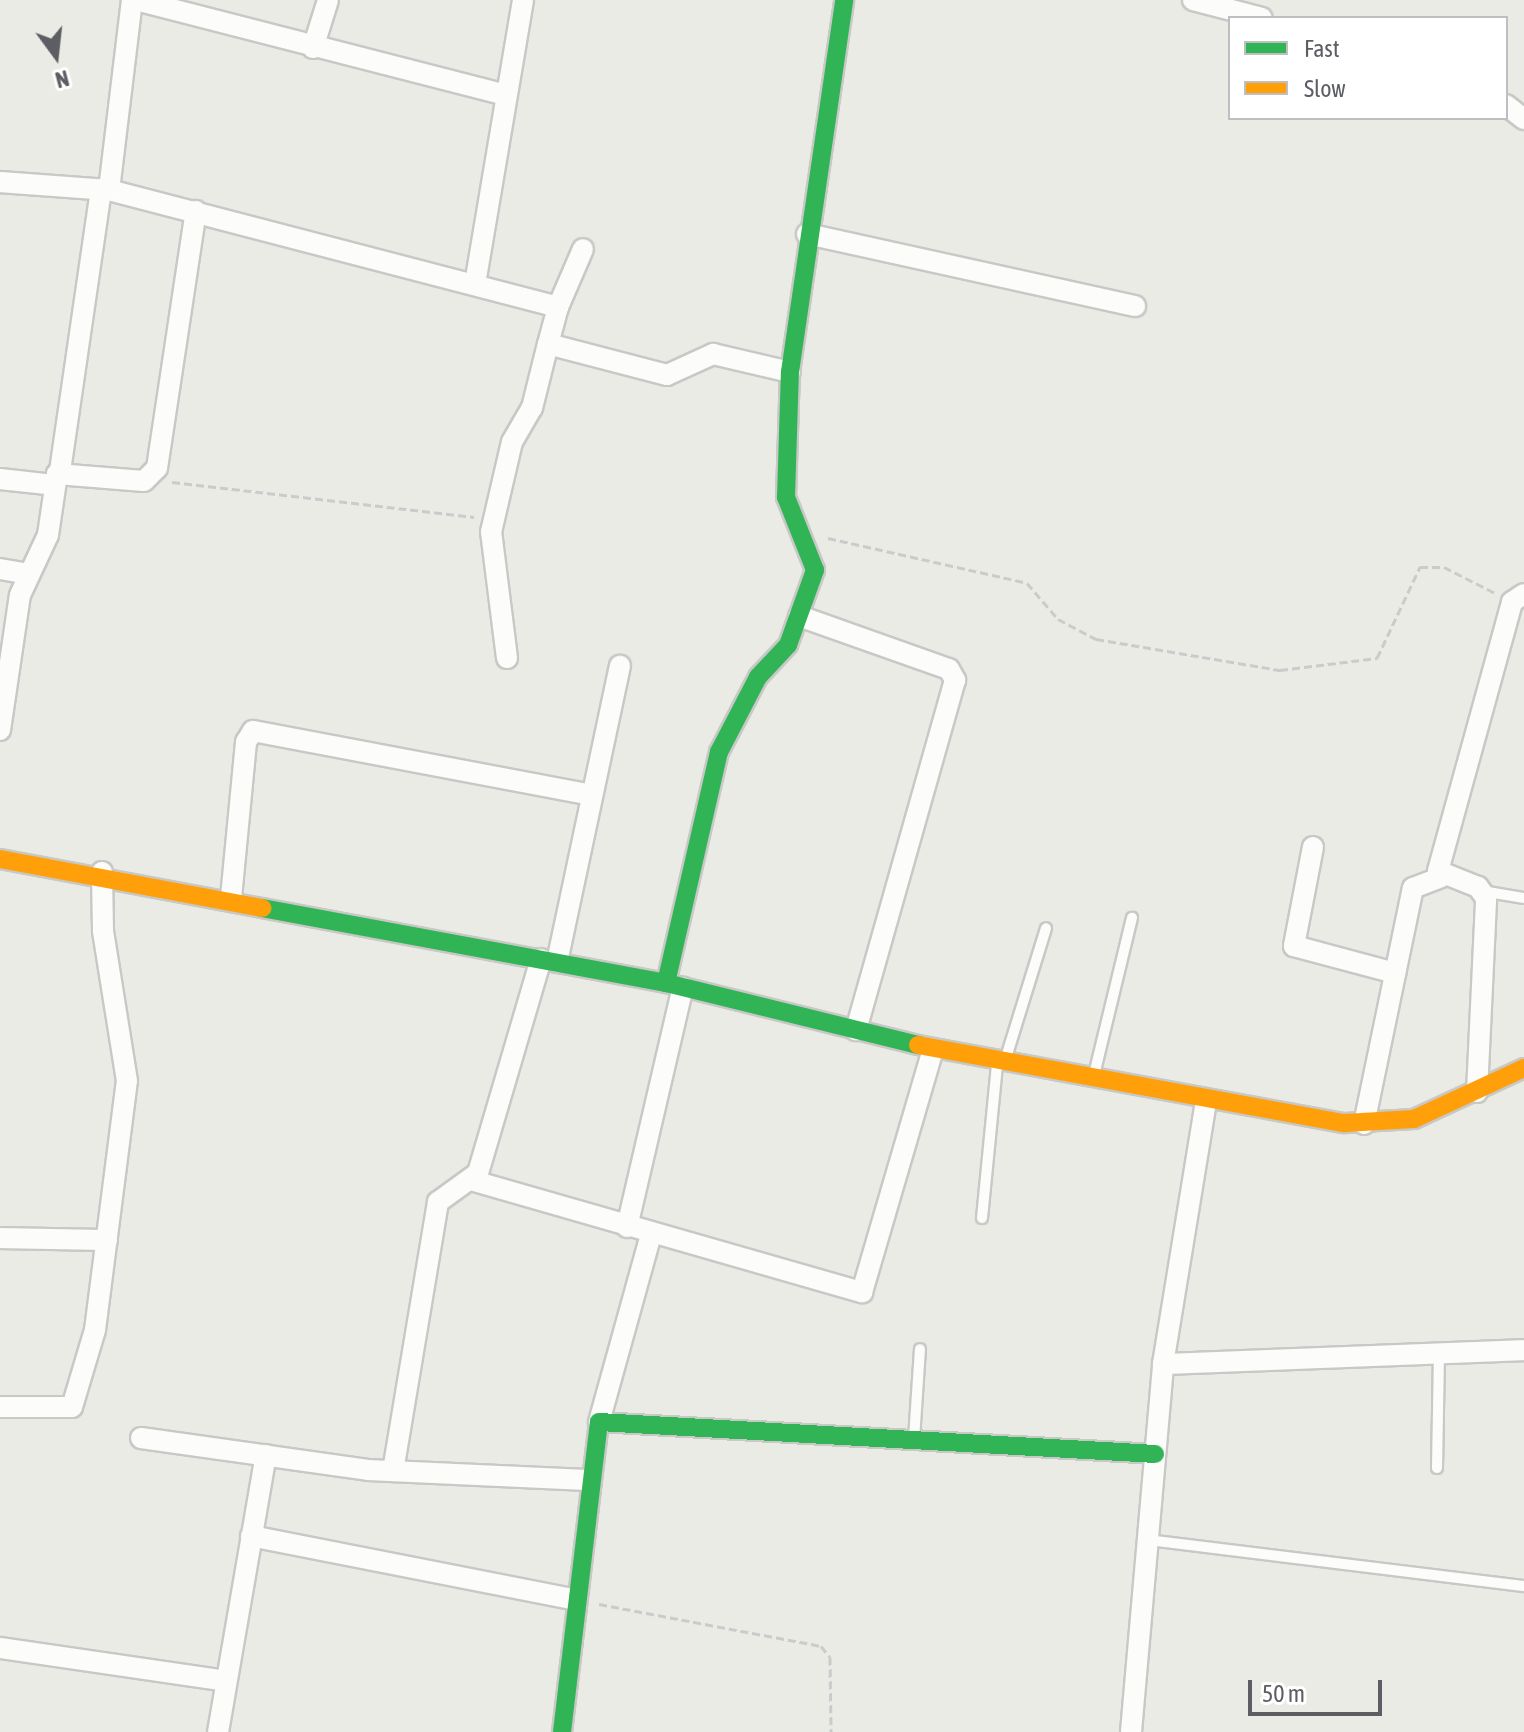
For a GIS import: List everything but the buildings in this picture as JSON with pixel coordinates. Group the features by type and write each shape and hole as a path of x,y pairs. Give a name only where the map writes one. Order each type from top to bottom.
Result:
{"street":[{"path":"0,730 27,574 48,535 134,0 506,95"},
{"path":"313,48 328,0"},
{"path":"475,284 523,0"},
{"path":"627,1227 719,752 799,616 815,570 811,548 786,497 790,372 807,234 844,0"},
{"path":"1193,0 1254,16"},
{"path":"1508,107 1524,119"},
{"path":"0,182 105,190 196,211 558,307"},
{"path":"0,479 149,479 157,468 196,211"},
{"path":"807,234 1135,306"},
{"path":"507,658 494,520 558,307 583,249"},
{"path":"548,344 667,375 713,354 790,372"},
{"path":"0,569 27,574"},
{"path":"1441,877 1518,598"},
{"path":"799,616 949,669 955,680 856,1030"},
{"path":"393,1471 438,1202 474,1181 549,960 592,795 620,666"},
{"path":"231,898 246,742 253,731 592,795"},
{"path":"1313,847 1294,946 1395,973"},
{"path":"0,859 102,872 675,985 1000,1065 1364,1124 1414,1119 1524,1068"},
{"path":"0,1407 57,1412 77,1401 107,1240 127,1081 103,931 102,872"},
{"path":"1364,1124 1413,888 1441,877 1482,891 1477,1092"},
{"path":"474,1181 651,1235 862,1292 933,1049"},
{"path":"1131,1732 1163,1364 1206,1100"},
{"path":"562,1732 587,1480 599,1422 651,1235"},
{"path":"0,1238 107,1240"},
{"path":"1163,1364 1524,1350"},
{"path":"599,1422 914,1443 1155,1454"},
{"path":"141,1438 393,1471 587,1480"},
{"path":"218,1732 266,1455"},
{"path":"251,1536 573,1599"},
{"path":"0,1648 225,1681"}],"lane":[{"path":"1482,891 1524,898"},
{"path":"1093,1081 1132,918"},
{"path":"982,1218 1000,1065 1046,928"},
{"path":"914,1443 920,1349"},
{"path":"1437,1468 1439,1352"},
{"path":"1148,1540 1524,1586"}],"path":[{"path":"149,479 494,520"},
{"path":"811,548 846,537 1012,579 1036,589 1058,619 1096,639 1280,670 1377,658 1420,567 1444,567 1518,598"},
{"path":"573,1599 821,1646 830,1657 831,1732"}],"traffic: fast":[{"path":"666,983 719,752 758,677 788,645 815,570 786,497 790,372 844,0"},
{"path":"262,908 666,983 918,1045"},
{"path":"562,1732 599,1422 1155,1454"}],"traffic: slow":[{"path":"0,859 262,908"},
{"path":"918,1045 1345,1123 1414,1119 1524,1068"}]}
